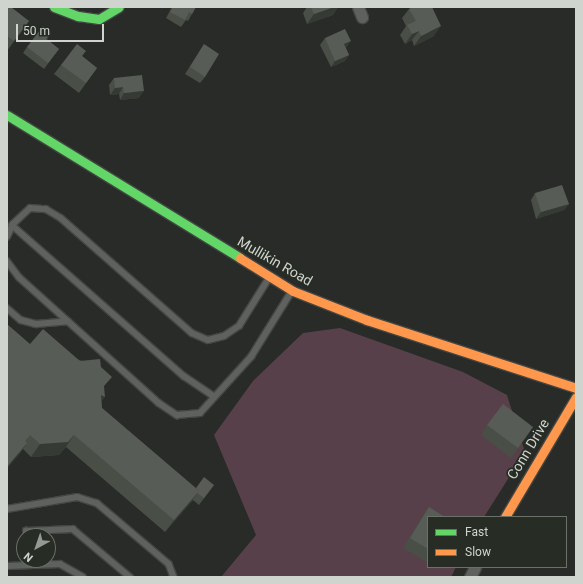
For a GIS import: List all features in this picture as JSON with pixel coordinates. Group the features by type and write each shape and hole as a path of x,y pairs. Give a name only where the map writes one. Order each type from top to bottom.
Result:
{"street":[{"path":"54,7 78,16 99,19 119,7"},
{"name":"Mullikin Road","path":"7,115 270,275 293,291 367,320 576,388"},
{"name":"Conn Drive","path":"506,516 576,397"},
{"path":"470,577 475,568"}],"lane":[{"path":"7,231 30,208 46,209 61,218 192,333 208,340 224,336 239,326 270,275"},
{"path":"7,237 13,224"},
{"path":"13,224 184,376 215,397"},
{"path":"7,261 19,277 159,403 177,415 200,413 215,397 251,357 293,291"},
{"path":"7,308 21,320 36,324 68,321"},
{"path":"7,509 77,497 97,503 169,564 174,577"},
{"path":"56,530 73,529 130,577"},
{"path":"56,564 60,564 83,577"}],"shaded area":[{"path":"340,328 463,372 507,395 525,452 485,516 427,516 427,568 456,568 451,577 221,577 256,535 214,435 253,381 303,333"}],"building":[{"path":"7,7 11,7 29,21 14,41 7,36"},
{"path":"173,7 196,7 192,14 189,12 185,20 170,12"},
{"path":"311,7 334,7 314,14"},
{"path":"412,7 432,7 441,26 421,36 419,31 412,34 407,25 416,21 409,9"},
{"path":"43,26 51,33 46,39 59,49 48,63 27,47"},
{"path":"345,29 351,41 344,44 349,55 335,61 325,38"},
{"path":"77,44 86,51 82,56 97,68 86,83 61,65"},
{"path":"204,44 219,54 205,77 190,67"},
{"path":"142,75 144,91 124,93 123,87 115,88 114,78"},
{"path":"562,185 569,204 541,212 535,193"},
{"path":"7,324 30,344 43,329 80,361 100,359 101,367 112,377 104,386 105,397 101,395 102,408 199,491 174,520 74,435 68,442 40,444 30,435 25,441 27,443 7,467"},
{"path":"503,404 533,427 518,448 487,425"},
{"path":"204,477 214,485 204,498 197,493 199,491 196,488"},
{"path":"429,507 443,516 427,516 427,548 410,538"}],"traffic: fast":[{"path":"54,7 78,16 99,19 119,7"},
{"path":"7,115 240,258"}],"traffic: slow":[{"path":"240,258 293,291 367,320 576,388"},
{"path":"506,516 576,397"}]}
